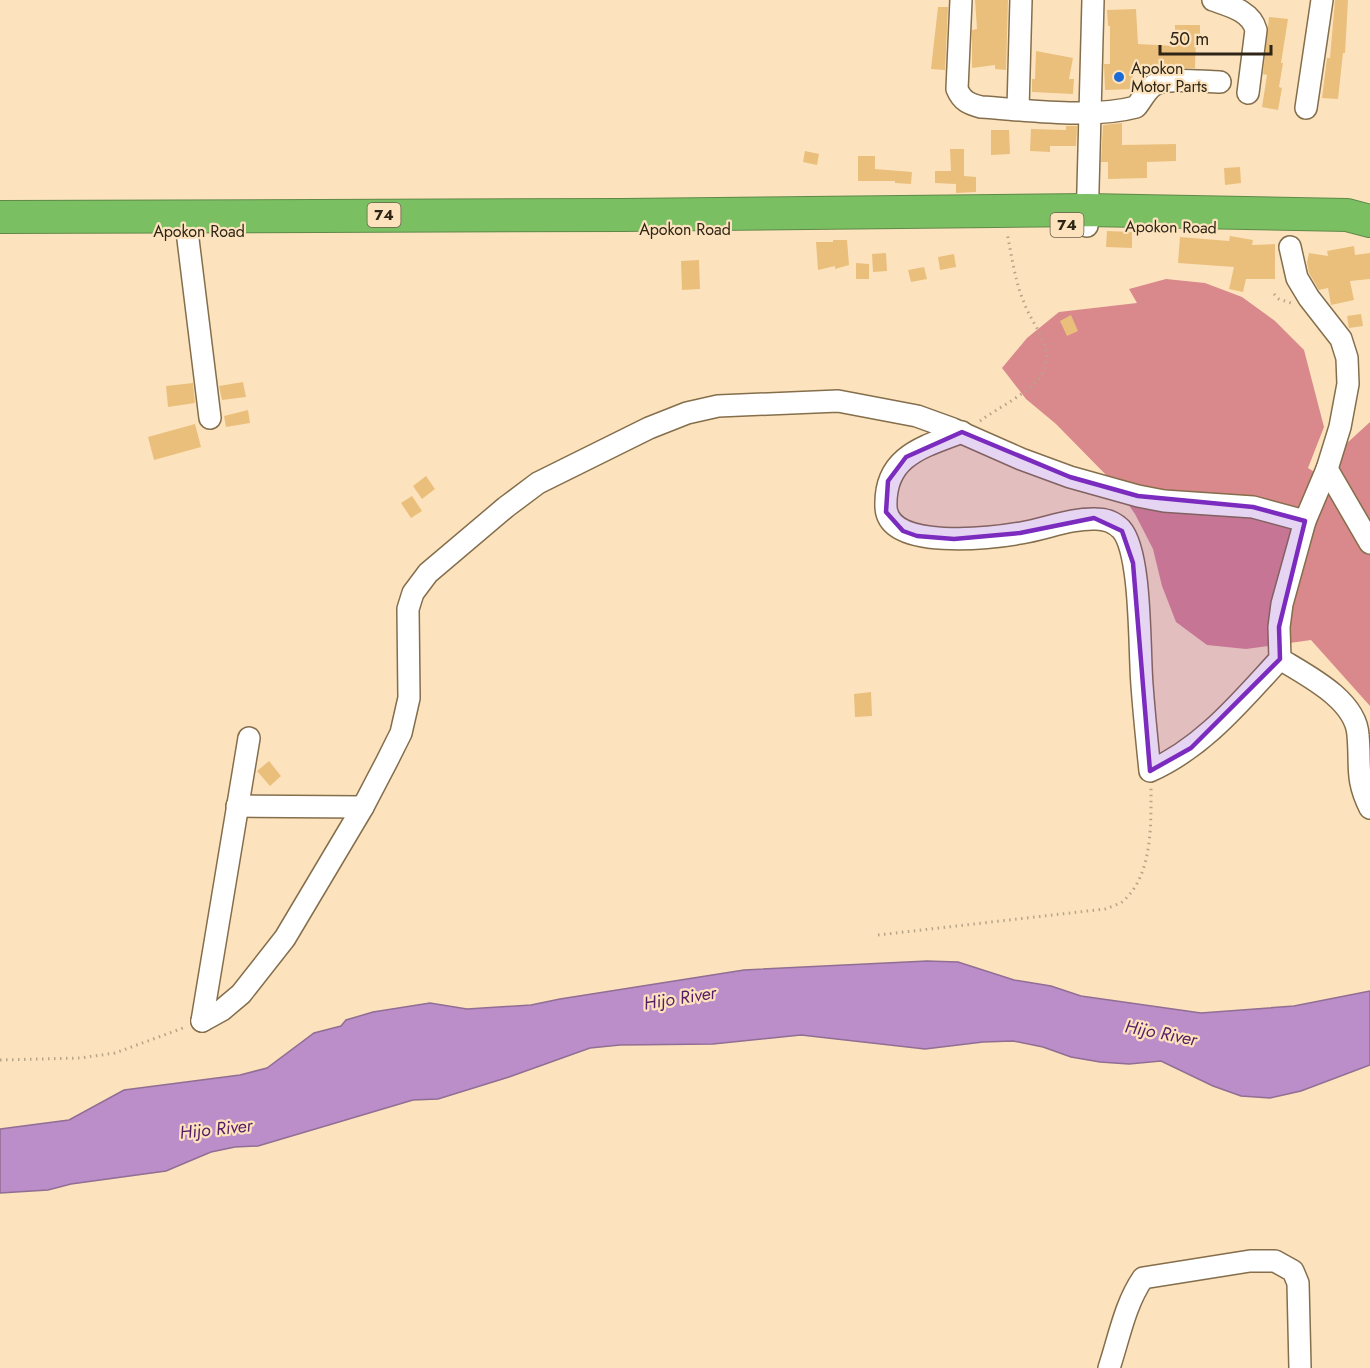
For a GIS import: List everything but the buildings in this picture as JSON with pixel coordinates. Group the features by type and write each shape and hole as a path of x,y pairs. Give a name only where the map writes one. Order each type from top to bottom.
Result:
{"highway":[{"name":"Apokon Road","path":"0,217 623,215 1087,218 1347,215 1369,222"},
{"name":"Apokon Road","path":"0,231 476,231 1006,225 1087,218"}],"street":[{"path":"961,0 957,89 961,98 970,104 981,107 1089,112 1136,107 1155,84 1169,81 1220,82"},
{"path":"1018,109 1021,0"},
{"path":"1087,218 1093,0"},
{"path":"1213,0 1237,9 1254,21 1256,30 1248,93"},
{"path":"1306,108 1322,0"},
{"path":"186,231 210,418"},
{"path":"962,432 926,445 906,457 895,468 888,481 885,497 886,512 893,523 903,531 917,536 954,539 1020,533 1094,518 1105,519 1114,524 1122,531 1128,543 1133,563 1138,602 1142,686 1150,771 1173,761 1191,748 1242,702 1281,659 1279,627 1282,604 1305,521 1327,469 1340,427 1348,384 1347,358 1341,339 1309,298 1297,278 1290,247"},
{"path":"202,1022 235,999 285,938 363,807 401,733 409,698 408,609 413,593 428,573 538,483 649,428 687,413 718,406 838,401 917,416 962,432 1021,459 1070,477 1138,496 1164,501 1252,507 1305,521"},
{"path":"1327,469 1370,543"},
{"path":"1281,659 1323,686 1343,703 1354,718 1358,734 1361,789 1370,808"},
{"path":"202,1022 249,738"},
{"path":"237,806 363,807"},
{"path":"1109,1368 1135,1290 1143,1278 1250,1261 1275,1261 1293,1271 1298,1283 1300,1368"}],"path":[{"path":"962,432 1024,392 1038,380 1046,366 1047,353 1040,331 1025,307 1018,286 1006,225"},
{"path":"878,935 1105,909 1120,903 1133,889 1142,870 1149,842 1150,771"},
{"path":"0,1060 80,1058 115,1053 202,1022"}],"highlighted area":[{"path":"962,432 1070,477 1138,496 1253,507 1305,521 1279,627 1280,659 1191,748 1150,771 1133,563 1122,531 1094,518 1020,533 954,539 917,536 903,531 886,512 888,481 906,457"}],"shaded area":[{"path":"1166,279 1205,283 1242,297 1275,321 1304,350 1324,427 1308,468 1332,483 1346,444 1370,422 1370,706 1311,640 1246,649 1207,645 1176,622 1162,586 1153,549 1135,514 1112,481 1056,424 1026,399 1002,368 1027,338 1059,312 1137,303 1129,289"}],"water":[{"name":"Hijo River","path":"927,961 958,962 1014,980 1051,986 1081,996 1201,1013 1294,1006 1370,991 1370,1065 1301,1091 1270,1098 1241,1096 1213,1086 1161,1061 1129,1064 1100,1062 1071,1057 1043,1047 1013,1041 925,1049 801,1035 713,1044 620,1045 590,1048 438,1099 413,1100 258,1146 235,1147 211,1152 166,1171 71,1184 48,1190 0,1193 0,1129 69,1120 124,1090 240,1075 267,1068 314,1033 341,1026 346,1020 373,1012 430,1003 467,1009 531,1005 744,970"}],"place":[{"name":"Apokon Motor Parts","path":"1119,77"}]}
